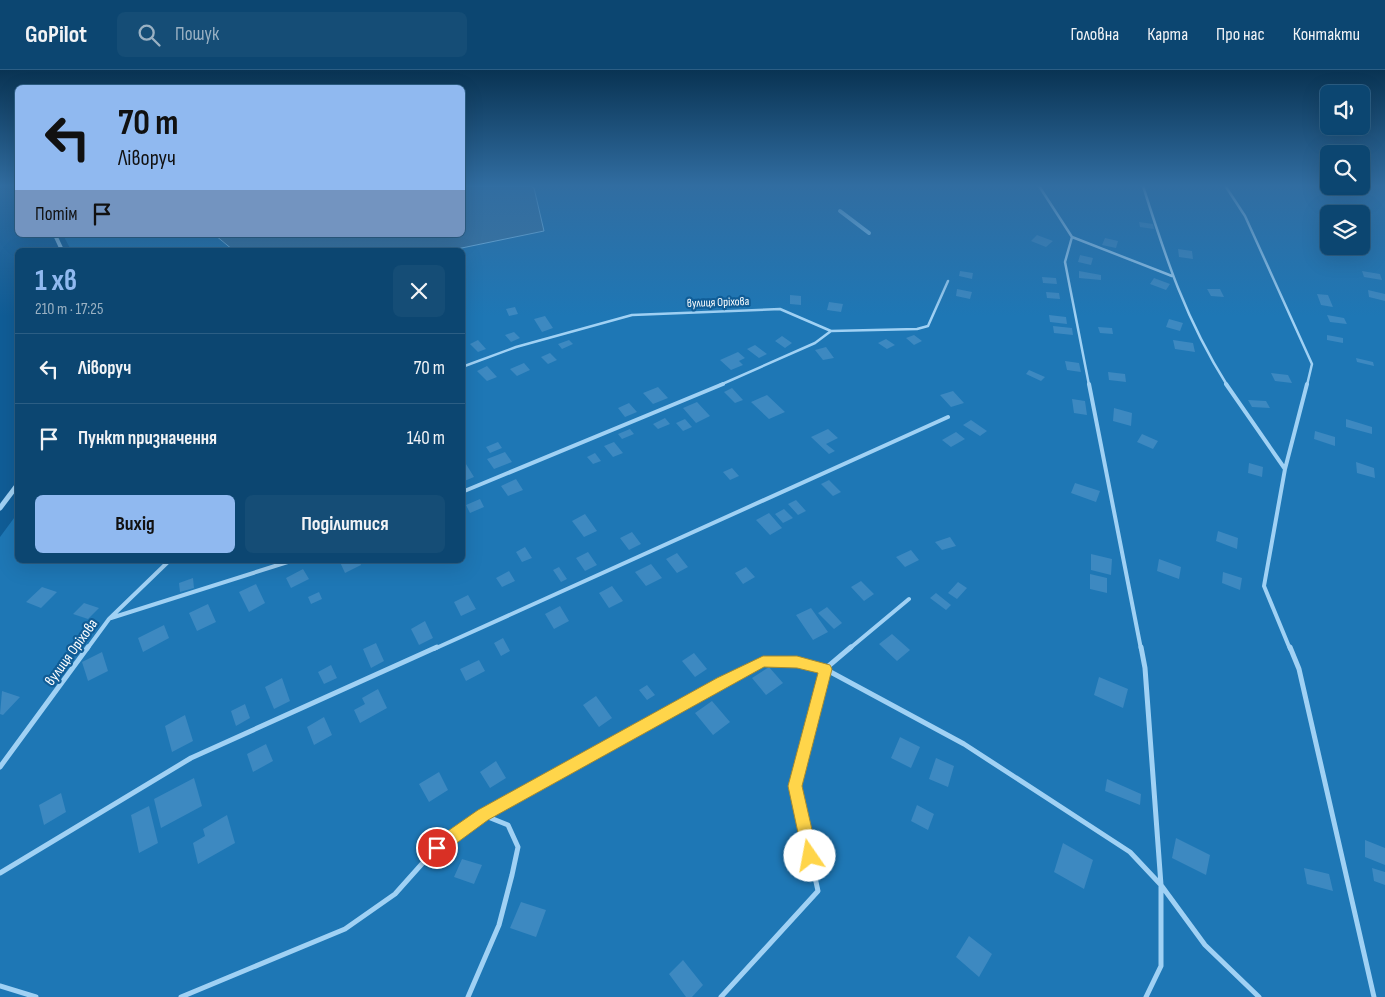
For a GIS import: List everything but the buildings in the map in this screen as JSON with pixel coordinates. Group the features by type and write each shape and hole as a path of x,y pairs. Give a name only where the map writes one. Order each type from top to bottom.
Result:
{"street":[{"path":"0,508 15,488"}],"lane":[{"path":"1067,229 1072,237 1172,276"},
{"path":"1157,229 1172,276 1190,319 1245,416 1285,469"},
{"path":"1251,229 1312,364 1285,469 1264,586 1299,669 1374,997"},
{"path":"1072,237 1065,262 1145,668 1161,885 1161,966 1146,997"},
{"name":"вулиця Оріхова","path":"465,366 516,347 632,316 780,309 831,331 917,329 928,326 948,281"},
{"path":"465,491 735,379 815,343 831,331"},
{"path":"0,873 192,758 948,417"},
{"name":"вулиця Оріхова","path":"0,767 109,619 167,563"},
{"path":"109,619 285,563"},
{"path":"721,997 818,891 795,786 825,669 909,599"},
{"path":"181,997 345,929 396,894 437,848 483,815 763,662 797,662 825,669 964,744 1130,852 1161,885 1205,945 1259,997"},
{"path":"468,997 499,924 518,847 508,825 483,815"},
{"path":"0,986 36,997"}],"shaded area":[{"path":"465,229 544,229 544,231 462,248 231,248 217,237 465,237"},
{"path":"544,229 1320,229 1320,255 1370,255 1370,229 1385,229 1385,997 0,997 0,537 15,517 15,563 465,563 465,248 462,248 544,231"},
{"path":"64,237 217,237 231,248 70,248"}],"waterway":[{"path":"864,229 869,233"}],"route":[{"path":"437,848 483,815 722,682 763,662 797,662 825,669 795,786 810,856"}]}
